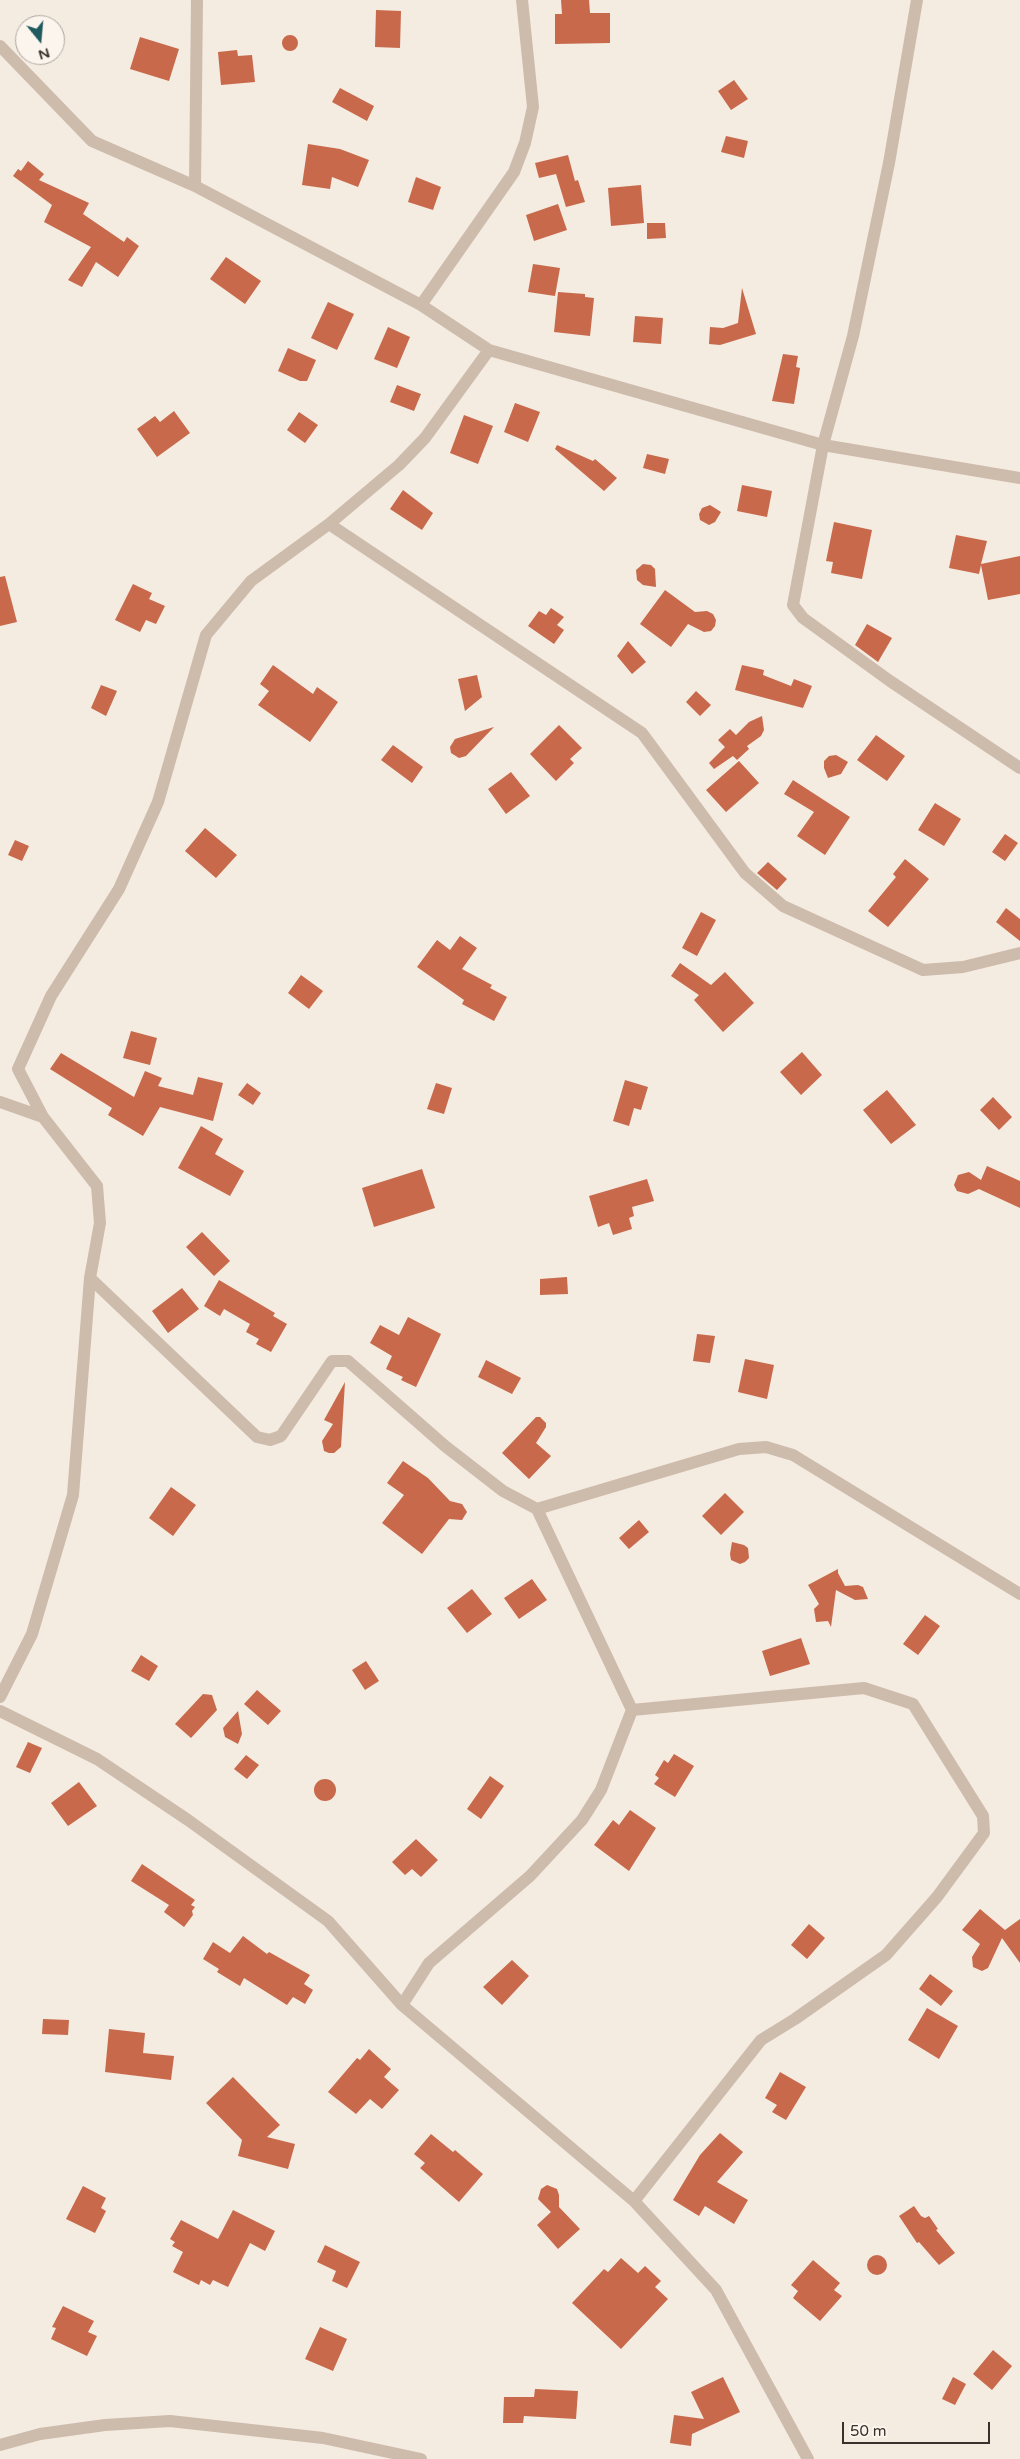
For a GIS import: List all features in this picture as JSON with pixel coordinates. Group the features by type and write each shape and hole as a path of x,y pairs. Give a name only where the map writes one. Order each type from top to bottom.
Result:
{"street":[{"path":"194,186 197,0"},
{"path":"421,305 514,172 526,143 533,108 522,0"},
{"path":"917,0 889,163 857,317 824,445 793,598 796,611 890,681 1020,768"},
{"path":"0,46 92,141 194,186 421,305 489,350 824,445 1020,478"},
{"path":"0,1697 32,1634 73,1495 90,1278 100,1223 97,1186 42,1117 18,1069 51,996 119,889 158,802 206,635 251,581 329,524 399,465 425,438 489,350"},
{"path":"329,524 642,733 745,873 783,906 923,970 963,967 1020,953"},
{"path":"0,1102 42,1117"},
{"path":"90,1278 257,1437 270,1440 281,1436 332,1361 348,1361 445,1446 502,1491 537,1509 632,1710 601,1790 582,1820 530,1876 429,1963 402,2005"},
{"path":"537,1509 739,1450 766,1447 793,1454 1020,1594"},
{"path":"632,1710 864,1688 913,1704 984,1816 984,1833 937,1897 886,1955 795,2019 761,2040 634,2200"},
{"path":"0,1710 97,1759 188,1820 328,1921 402,2005 634,2200 716,2290 808,2459"},
{"path":"0,2445 40,2434 105,2425 170,2421 323,2438 421,2459"}],"building":[{"path":"561,0 589,0 590,13 610,13 610,43 555,44 555,14 562,14"},
{"path":"376,10 401,11 400,48 375,47"},
{"path":"287,35 293,35 298,40 296,49 287,51 282,46 282,40"},
{"path":"140,37 179,49 169,81 130,69"},
{"path":"237,50 238,56 252,55 255,82 221,85 218,52"},
{"path":"734,80 748,99 731,110 718,91"},
{"path":"340,88 374,106 367,121 332,102"},
{"path":"726,136 748,141 744,158 721,152"},
{"path":"308,144 340,149 369,160 358,187 332,177 330,189 302,185"},
{"path":"568,155 575,181 578,180 585,202 566,207 556,174 539,178 535,163"},
{"path":"28,161 44,174 39,180 89,203 83,214 124,242 127,237 139,246 118,277 96,262 82,287 68,280 91,247 44,222 52,205 13,176 18,169 21,171"},
{"path":"416,177 441,187 433,210 408,202"},
{"path":"641,185 644,223 611,226 608,188"},
{"path":"558,204 567,230 534,241 526,215"},
{"path":"647,223 665,223 666,238 647,239"},
{"path":"226,257 261,281 245,304 210,279"},
{"path":"533,264 560,268 555,296 528,292"},
{"path":"742,288 756,334 720,345 709,344 710,327 723,328 738,323"},
{"path":"558,292 585,294 585,297 594,298 590,336 554,332"},
{"path":"328,302 354,314 337,350 311,338"},
{"path":"635,316 663,318 661,344 633,342"},
{"path":"388,327 410,337 397,368 374,359"},
{"path":"288,348 316,360 307,381 300,381 278,371"},
{"path":"783,354 798,356 796,367 800,368 794,404 772,401"},
{"path":"397,385 421,394 414,411 390,402"},
{"path":"515,403 540,412 528,442 504,432"},
{"path":"174,411 190,433 157,457 137,429 155,416 160,422"},
{"path":"299,412 318,425 305,443 287,430"},
{"path":"464,415 493,426 478,464 450,453"},
{"path":"557,445 593,461 595,459 617,478 604,491 555,449"},
{"path":"647,454 669,459 665,474 643,468"},
{"path":"742,485 772,491 767,517 737,511"},
{"path":"403,490 433,513 422,530 390,509"},
{"path":"710,505 721,512 715,522 709,525 700,520 699,514 702,508"},
{"path":"834,522 872,530 862,579 831,573 833,562 826,561"},
{"path":"956,535 987,541 981,564 1020,556 1020,594 988,600 981,565 979,574 949,568"},
{"path":"643,564 651,565 655,569 656,587 643,585 637,580 636,570"},
{"path":"5,576 17,622 0,626 0,577"},
{"path":"133,584 152,593 149,599 165,606 156,624 146,620 140,632 115,620"},
{"path":"665,590 695,612 707,611 713,614 716,620 715,626 711,631 704,632 688,624 671,647 640,624"},
{"path":"551,608 564,617 557,625 564,630 554,644 528,626 539,611 546,615"},
{"path":"867,624 892,638 878,662 855,645"},
{"path":"628,641 646,662 632,674 617,656"},
{"path":"273,665 313,694 317,687 338,702 310,742 258,705 269,691 260,684"},
{"path":"742,665 764,670 763,675 791,686 794,679 812,686 803,708 735,690"},
{"path":"477,675 482,697 465,711 458,679"},
{"path":"101,685 117,691 106,716 91,708"},
{"path":"696,691 711,705 700,716 686,702"},
{"path":"762,716 764,730 761,736 747,746 749,749 737,760 733,756 714,769 709,763 725,747 718,740 730,729 736,735 749,722"},
{"path":"559,725 582,748 570,759 574,763 556,781 530,754"},
{"path":"494,727 466,756 459,758 451,753 450,747 455,739"},
{"path":"876,735 905,756 887,781 857,760"},
{"path":"393,745 423,767 412,783 381,760"},
{"path":"836,755 848,762 841,774 828,778 824,768 824,761 829,756"},
{"path":"739,761 759,783 726,812 706,790"},
{"path":"511,772 530,796 506,814 488,789"},
{"path":"793,780 850,817 825,855 797,836 814,812 784,794"},
{"path":"935,803 961,819 944,846 918,830"},
{"path":"205,828 237,855 216,878 185,851"},
{"path":"1005,834 1018,843 1005,861 992,852"},
{"path":"15,840 29,846 22,861 8,855"},
{"path":"905,859 929,879 888,927 868,911 896,877 893,874"},
{"path":"768,862 787,879 777,890 757,873"},
{"path":"1006,908 1020,919 1020,941 996,922"},
{"path":"701,912 716,920 697,956 682,948"},
{"path":"460,936 477,948 462,969 492,985 490,988 507,997 494,1021 462,1004 464,1000 417,967 437,940 450,950"},
{"path":"680,963 711,985 725,972 754,1003 723,1032 694,1000 699,995 671,976"},
{"path":"301,975 323,991 309,1009 288,993"},
{"path":"131,1031 157,1038 150,1065 123,1058"},
{"path":"802,1052 822,1075 801,1095 780,1072"},
{"path":"61,1053 134,1097 145,1071 162,1078 158,1086 193,1095 198,1077 223,1083 213,1121 160,1107 143,1136 108,1115 112,1108 50,1069"},
{"path":"625,1080 648,1087 641,1110 634,1108 629,1126 613,1121"},
{"path":"247,1083 261,1093 253,1105 238,1095"},
{"path":"436,1083 452,1088 444,1114 427,1109"},
{"path":"887,1090 916,1125 891,1144 863,1110"},
{"path":"993,1097 1012,1117 999,1130 980,1110"},
{"path":"201,1126 223,1139 215,1154 244,1171 230,1196 178,1168"},
{"path":"987,1166 1020,1181 1020,1208 979,1189 968,1194 957,1191 954,1185 958,1175 969,1172 981,1180"},
{"path":"422,1169 435,1208 374,1227 362,1188"},
{"path":"647,1179 654,1201 632,1207 634,1216 629,1218 632,1229 613,1235 609,1223 598,1227 589,1196"},
{"path":"202,1232 230,1261 214,1276 186,1247"},
{"path":"567,1277 568,1294 540,1295 540,1279"},
{"path":"219,1280 275,1313 273,1316 287,1324 271,1352 256,1344 259,1339 246,1332 250,1324 224,1309 220,1316 204,1306"},
{"path":"182,1288 199,1309 168,1333 152,1311"},
{"path":"408,1317 441,1334 416,1387 401,1380 403,1377 386,1369 392,1356 370,1343 380,1325 399,1335"},
{"path":"697,1334 715,1336 710,1363 693,1361"},
{"path":"745,1359 774,1365 767,1399 738,1392"},
{"path":"486,1360 521,1378 512,1394 478,1377"},
{"path":"345,1382 341,1447 334,1453 329,1453 324,1451 322,1441 333,1424 324,1420"},
{"path":"536,1417 540,1417 546,1423 546,1427 536,1443 551,1456 529,1479 502,1453"},
{"path":"403,1461 428,1478 450,1501 462,1504 467,1512 462,1520 449,1519 422,1554 382,1523 404,1495 387,1483"},
{"path":"171,1487 196,1505 173,1536 149,1518"},
{"path":"725,1493 744,1512 721,1535 702,1516"},
{"path":"639,1520 649,1532 629,1549 619,1538"},
{"path":"732,1542 748,1548 749,1558 745,1562 740,1564 731,1560"},
{"path":"838,1569 838,1573 845,1586 858,1585 863,1587 868,1599 855,1600 836,1590 831,1627 828,1621 816,1622 814,1609 819,1604 808,1585"},
{"path":"532,1579 547,1600 519,1619 504,1598"},
{"path":"472,1589 492,1614 467,1633 447,1608"},
{"path":"925,1615 940,1626 918,1655 903,1644"},
{"path":"801,1638 810,1664 770,1676 762,1651"},
{"path":"141,1655 158,1666 149,1681 131,1671"},
{"path":"366,1661 379,1681 365,1690 352,1670"},
{"path":"257,1690 281,1711 268,1725 244,1704"},
{"path":"203,1694 212,1695 217,1710 191,1738 175,1724"},
{"path":"238,1711 242,1734 238,1744 225,1737 223,1728"},
{"path":"28,1742 42,1748 30,1773 16,1767"},
{"path":"674,1754 694,1766 675,1797 654,1784 659,1778 655,1775 664,1760 668,1763"},
{"path":"246,1755 259,1765 247,1779 234,1769"},
{"path":"490,1776 504,1786 481,1819 467,1809"},
{"path":"325,1779 333,1782 336,1790 333,1798 325,1801 317,1798 314,1790 317,1782"},
{"path":"79,1782 97,1806 68,1826 51,1803"},
{"path":"630,1810 656,1828 629,1871 594,1845 613,1820 619,1825"},
{"path":"416,1839 438,1860 421,1877 412,1869 405,1875 392,1862"},
{"path":"142,1864 195,1900 191,1905 195,1907 192,1911 193,1915 184,1927 164,1912 169,1905 131,1881"},
{"path":"980,1909 1005,1930 1020,1919 1020,1963 1002,1938 988,1968 982,1971 973,1967 972,1957 980,1944 962,1930"},
{"path":"809,1924 825,1938 807,1959 791,1945"},
{"path":"243,1936 267,1954 269,1952 310,1975 304,1984 313,1990 305,2004 293,1997 287,2005 244,1978 240,1986 217,1972 219,1969 203,1959 213,1942 230,1953"},
{"path":"512,1960 529,1976 502,2005 483,1987"},
{"path":"930,1974 953,1991 941,2006 919,1989"},
{"path":"927,2008 958,2026 939,2059 908,2040"},
{"path":"43,2019 69,2020 68,2035 42,2034"},
{"path":"109,2029 145,2033 143,2053 174,2056 171,2080 105,2072"},
{"path":"369,2049 391,2069 384,2077 399,2090 382,2109 370,2099 356,2114 328,2092 357,2058 360,2060"},
{"path":"780,2072 806,2087 786,2120 772,2112 777,2105 765,2098"},
{"path":"233,2077 280,2125 267,2137 295,2144 288,2169 238,2156 242,2140 206,2103"},
{"path":"720,2133 743,2152 717,2182 748,2200 734,2224 705,2206 699,2216 673,2200 700,2155"},
{"path":"431,2134 453,2152 455,2150 483,2174 459,2202 420,2168 425,2163 414,2154"},
{"path":"547,2185 557,2189 559,2207 580,2229 558,2249 537,2225 551,2212 538,2199 541,2189"},
{"path":"83,2186 106,2198 101,2208 106,2211 95,2233 66,2219"},
{"path":"914,2206 921,2216 925,2218 929,2216 938,2229 936,2230 955,2253 939,2265 919,2242 917,2243 899,2216"},
{"path":"233,2210 275,2231 265,2251 250,2243 228,2287 213,2280 210,2285 201,2280 199,2285 173,2272 183,2252 172,2246 175,2242 170,2239 181,2220 218,2239"},
{"path":"325,2245 360,2262 347,2288 332,2281 336,2271 317,2262"},
{"path":"873,2255 881,2255 887,2261 887,2269 881,2275 873,2275 867,2269 867,2261"},
{"path":"621,2258 638,2273 645,2266 661,2281 655,2287 668,2299 621,2349 572,2303 604,2269 608,2272"},
{"path":"813,2260 840,2283 834,2290 842,2296 820,2321 793,2298 798,2291 791,2285"},
{"path":"63,2306 94,2321 88,2332 97,2336 87,2356 51,2339 56,2328 52,2327"},
{"path":"320,2327 347,2339 333,2371 305,2359"},
{"path":"993,2350 1012,2366 992,2390 973,2374"},
{"path":"723,2377 740,2412 692,2434 691,2446 670,2443 674,2415 704,2419 691,2392"},
{"path":"953,2377 966,2384 955,2405 942,2399"},
{"path":"535,2389 578,2391 576,2419 524,2416 523,2423 503,2423 504,2397 534,2397"}]}
